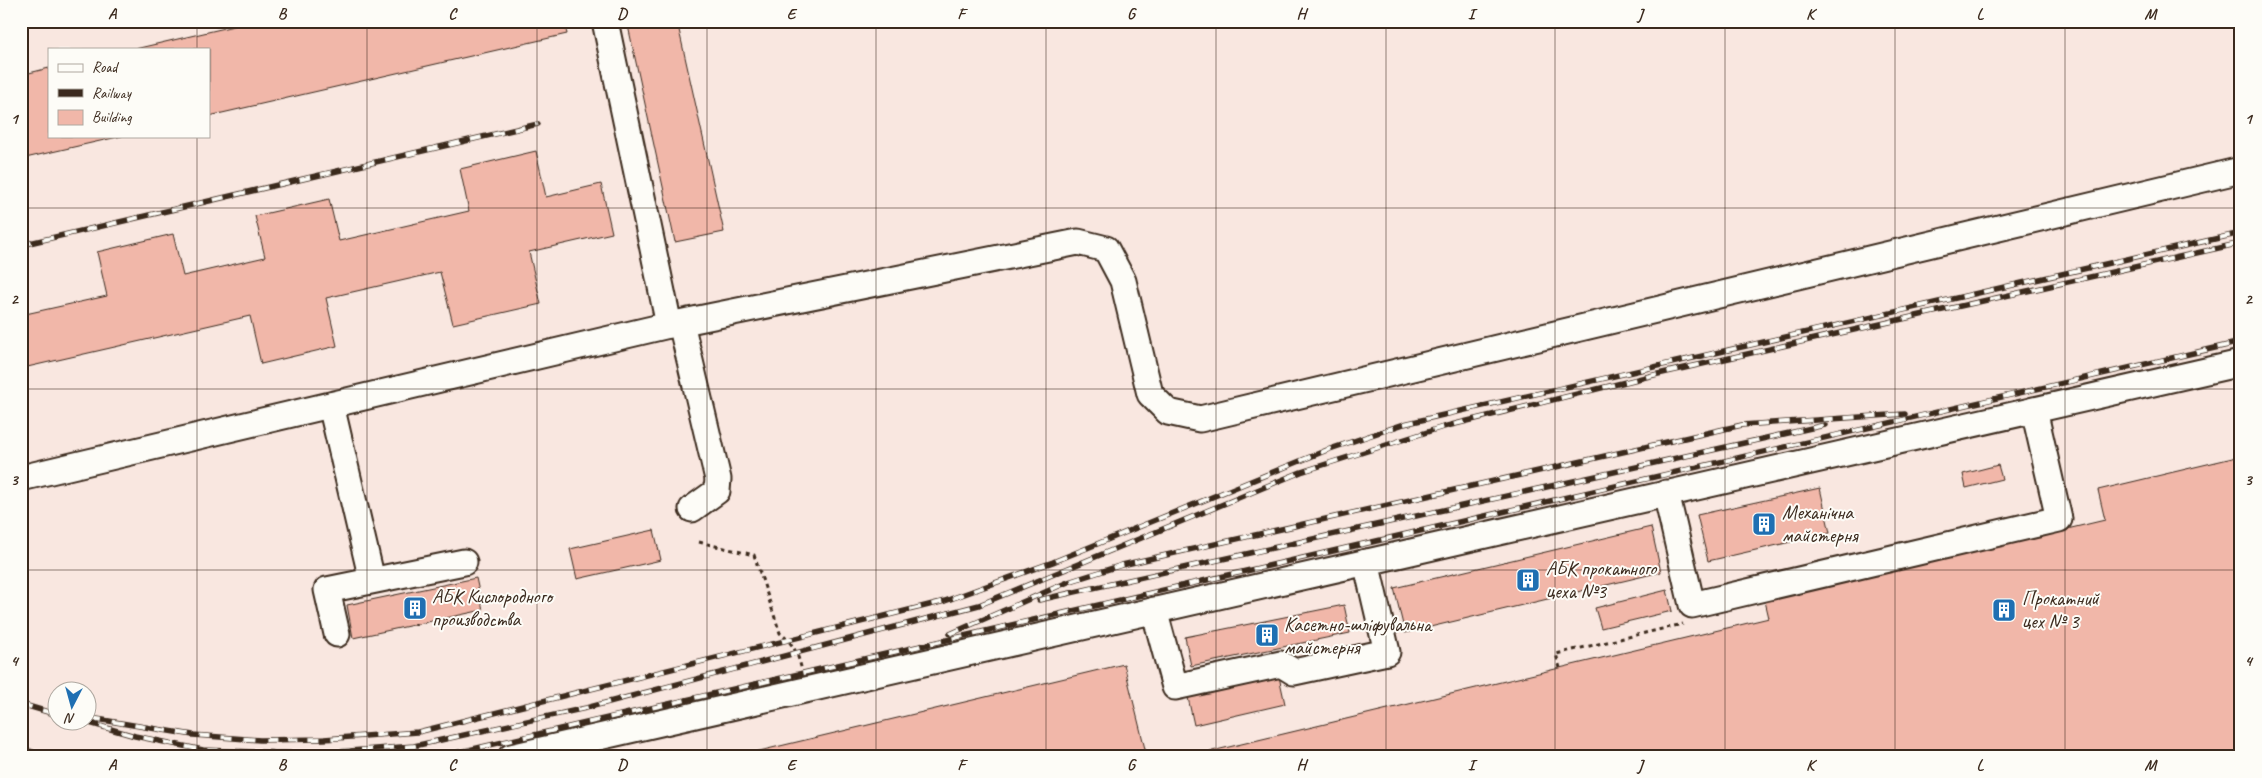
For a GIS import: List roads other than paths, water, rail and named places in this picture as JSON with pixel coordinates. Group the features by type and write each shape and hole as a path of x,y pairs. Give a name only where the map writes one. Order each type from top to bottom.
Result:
{"lane":[{"path":"605,21 675,324 718,479 717,491 692,508"},
{"path":"21,478 675,324 1078,242 1106,248 1122,281 1150,394 1168,412 1200,419 2241,170"},
{"path":"511,757 2241,363"},
{"path":"331,405 372,580"},
{"path":"1666,493 1692,605 2059,519 2034,410"},
{"path":"337,634 327,590 464,562"},
{"path":"1154,610 1175,687 1281,664 1294,672 1388,652 1366,562"}],"railway":[{"path":"21,245 538,124"},
{"path":"98,719 193,735 260,740 324,739 418,732 945,601 1053,562 1327,450 1404,424 2241,233"},
{"path":"98,725 135,736 203,750 311,754 414,746 586,708 979,605 1301,472 1443,427 1658,374 2241,243"},
{"path":"438,757 2241,342"},
{"path":"950,634 1068,582 1122,565 1742,425 1905,414"},
{"path":"1039,600 1825,425"},
{"path":"21,704 48,712"},
{"path":"21,747 44,757"}],"place":[{"name":"Механічна майстерня","path":"1764,524"},
{"name":"АБК прокатного цеха №3","path":"1528,580"},
{"name":"АБК Кислородного производства","path":"415,608"},
{"name":"Прокатний цех № 3","path":"2004,610"},
{"name":"Касетно-шліфувальна майстерня","path":"1267,635"}]}
